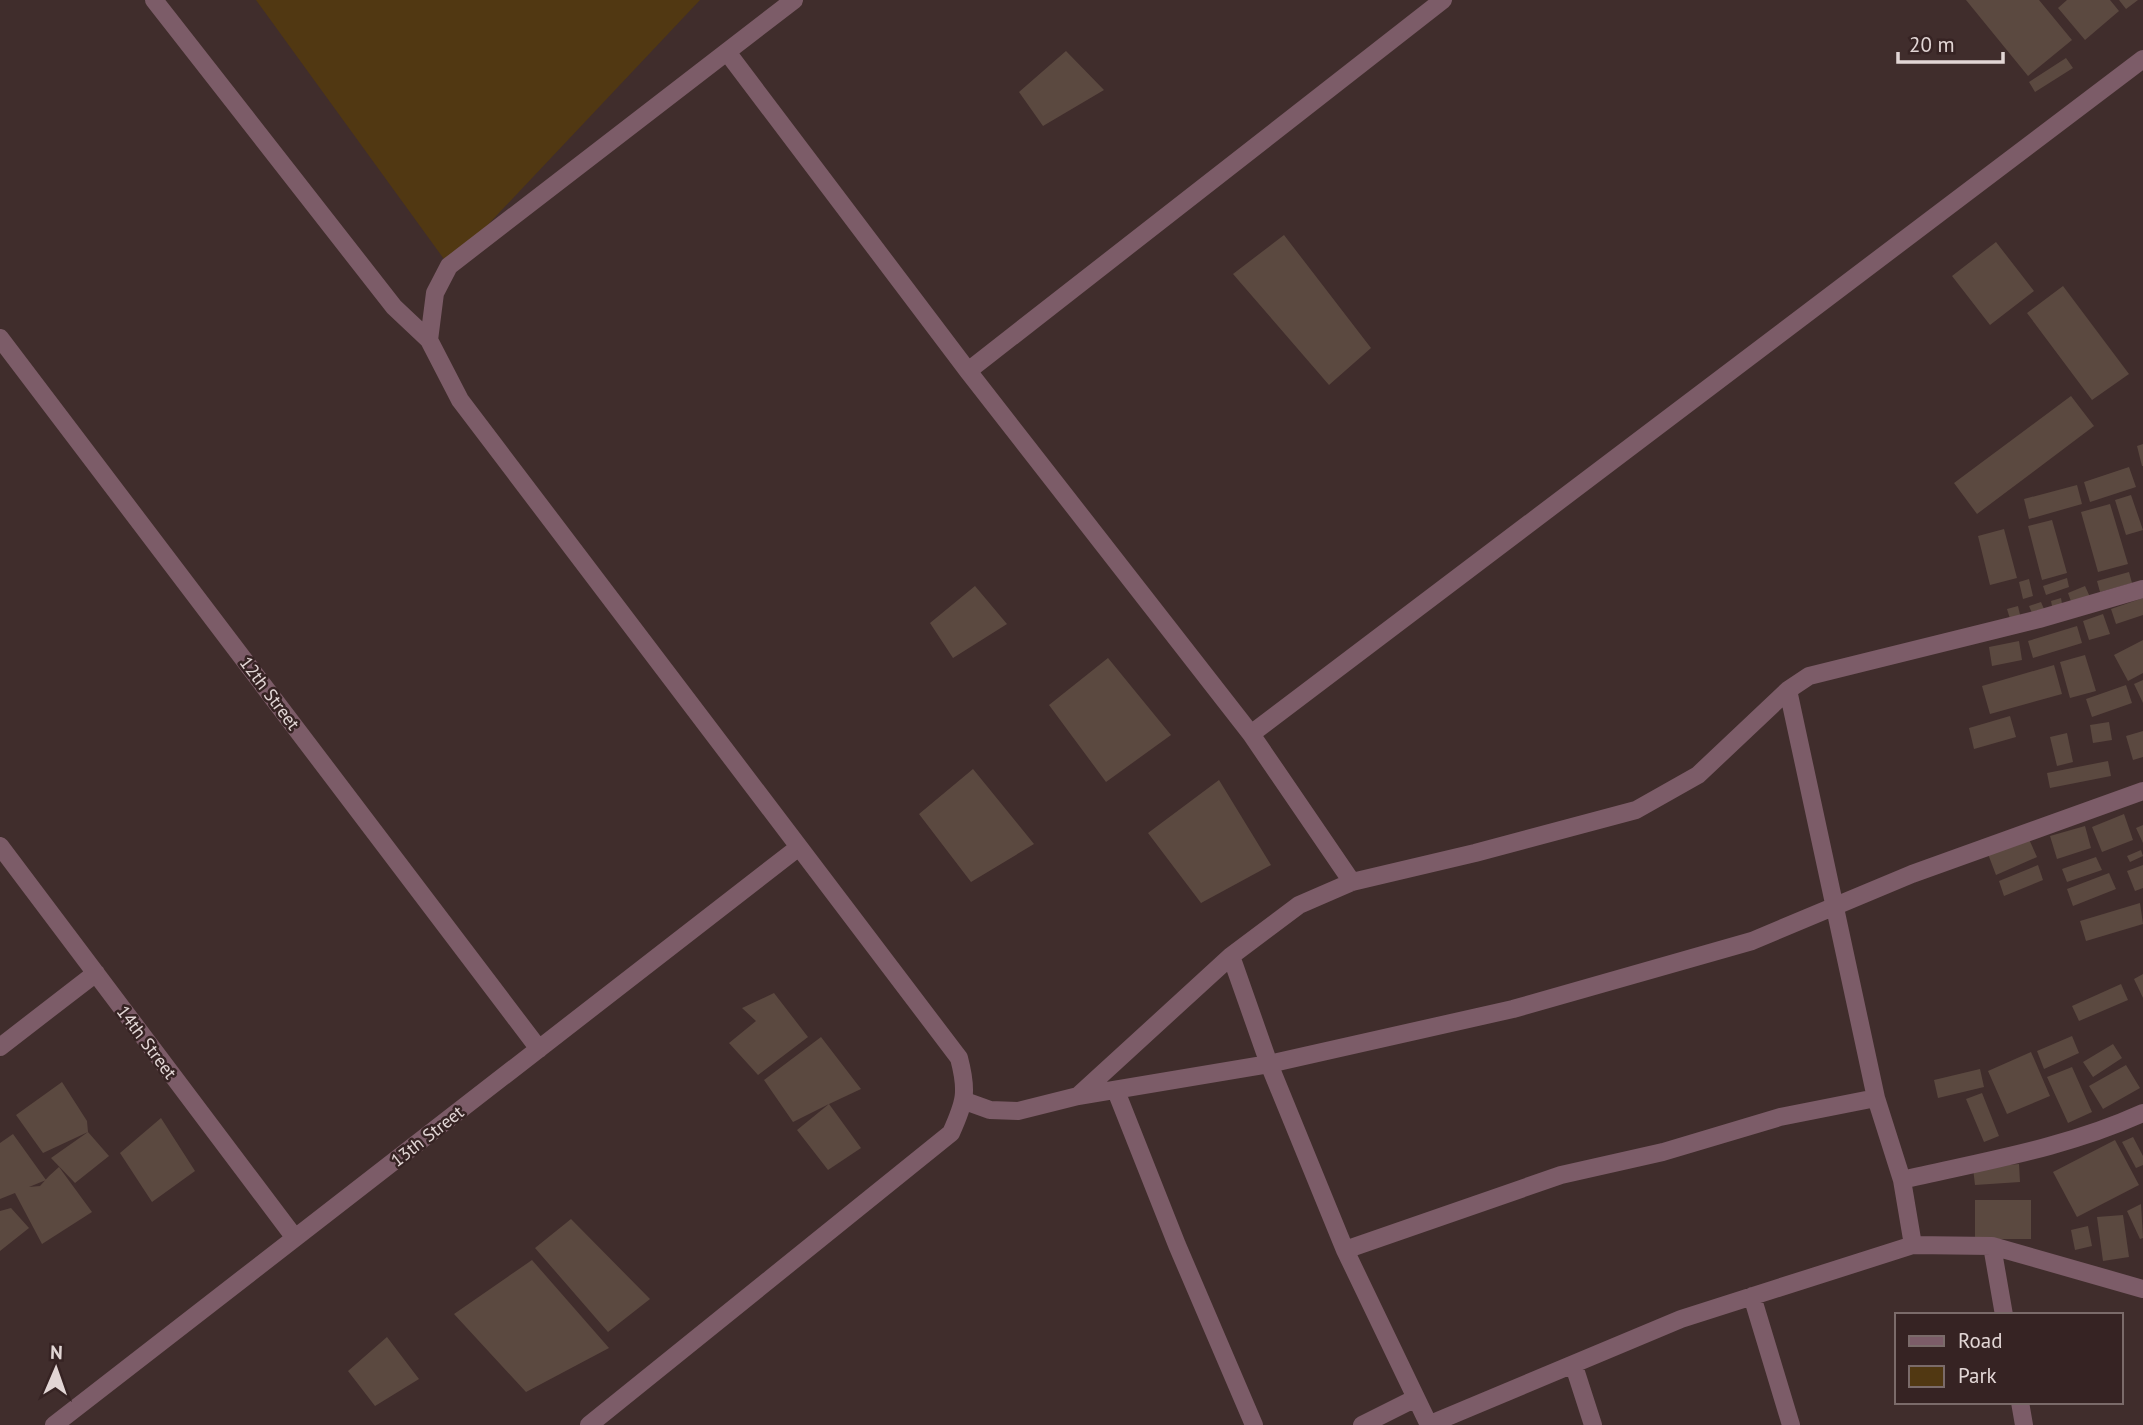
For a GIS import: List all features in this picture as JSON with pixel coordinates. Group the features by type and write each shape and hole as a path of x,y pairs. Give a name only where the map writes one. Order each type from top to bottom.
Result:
{"street":[{"path":"155,0 394,307 429,340 460,400 959,1058 965,1081 965,1101 951,1133 589,1425"},
{"path":"429,340 435,293 449,266 794,0"},
{"path":"968,370 1443,0"},
{"path":"727,52 968,370 1251,734 1352,881"},
{"path":"1251,734 2143,59"},
{"name":"12th Street","path":"0,338 540,1049"},
{"path":"1078,1096 1231,956 1299,905 1352,881 1475,853 1636,810 1698,775 1788,690 1809,676 2039,619 2143,589"},
{"path":"1788,690 1876,1098 1902,1180 1913,1245"},
{"path":"965,1101 990,1110 1018,1111 1078,1096 1269,1063 1526,1006 1752,942 1912,874 2143,791"},
{"name":"14th Street","path":"0,846 295,1238"},
{"name":"13th Street","path":"54,1425 799,846"},
{"path":"1231,956 1269,1063 1345,1251 1429,1425 1681,1319 1913,1245 1992,1246 2143,1289"},
{"path":"0,1047 96,973"},
{"path":"1116,1091 1177,1245 1254,1425"},
{"path":"1345,1251 1561,1175 1663,1152 1780,1117 1876,1098"},
{"path":"1902,1180 2022,1155 2105,1130 2143,1113"},
{"path":"1992,1246 2004,1313"},
{"path":"1752,1296 1791,1425"},
{"path":"1574,1366 1593,1425"},
{"path":"1362,1425 1416,1398"},
{"path":"2020,1404 2024,1425"}],"green space":[{"path":"256,0 700,0 449,266"}],"building":[{"path":"1966,0 2039,0 2072,40 2028,76"},
{"path":"2067,0 2110,0 2119,11 2085,40 2058,8"},
{"path":"2119,0 2138,0 2126,9"},
{"path":"1066,51 1104,90 1043,126 1019,92"},
{"path":"2066,58 2073,68 2035,92 2029,82"},
{"path":"1284,235 1371,348 1329,385 1233,274"},
{"path":"1996,242 2034,291 1990,325 1952,276"},
{"path":"2063,286 2129,374 2092,400 2027,313"},
{"path":"2071,396 2094,426 1977,514 1954,483"},
{"path":"2143,444 2143,466 2142,466 2137,446"},
{"path":"2129,467 2136,487 2090,502 2084,482"},
{"path":"2077,485 2082,504 2029,519 2024,499"},
{"path":"2131,495 2143,530 2126,535 2115,500"},
{"path":"2110,504 2128,564 2098,572 2081,512"},
{"path":"2052,520 2067,573 2042,580 2028,526"},
{"path":"2004,529 2017,578 1990,585 1978,536"},
{"path":"2129,572 2132,583 2100,592 2097,581"},
{"path":"2067,578 2069,587 2046,595 2043,586"},
{"path":"2029,579 2033,596 2023,599 2019,582"},
{"path":"975,586 1007,624 953,658 930,623"},
{"path":"2085,586 2090,597 2072,604 2068,593"},
{"path":"2061,598 2063,609 2053,611 2051,601"},
{"path":"2143,598 2143,615 2116,624 2111,609"},
{"path":"2041,602 2044,609 2032,613 2029,606"},
{"path":"2018,606 2021,619 2011,622 2007,609"},
{"path":"2103,614 2110,634 2089,640 2083,621"},
{"path":"2077,626 2082,643 2033,658 2028,641"},
{"path":"2143,640 2143,673 2128,681 2114,655"},
{"path":"2019,641 2022,660 1992,666 1989,647"},
{"path":"2085,655 2096,691 2070,698 2060,662"},
{"path":"1108,658 1171,735 1106,782 1049,705"},
{"path":"2054,665 2062,694 1990,714 1982,686"},
{"path":"2143,680 2143,703 2134,684"},
{"path":"2126,685 2132,703 2092,717 2086,699"},
{"path":"2010,716 2016,737 1974,749 1969,728"},
{"path":"2109,722 2112,740 2093,743 2090,725"},
{"path":"2143,731 2143,757 2133,760 2126,736"},
{"path":"2067,733 2073,762 2057,766 2050,737"},
{"path":"2108,761 2111,776 2050,788 2047,773"},
{"path":"973,769 1034,844 971,882 919,814"},
{"path":"1219,780 1271,865 1201,903 1148,833"},
{"path":"2124,814 2133,840 2102,852 2092,827"},
{"path":"2143,825 2143,843 2136,828"},
{"path":"2085,826 2091,848 2057,859 2050,836"},
{"path":"2028,837 2037,857 1996,875 1988,854"},
{"path":"2141,850 2143,856 2130,862 2127,856"},
{"path":"2096,857 2102,870 2067,882 2062,869"},
{"path":"2038,865 2043,880 2004,896 1999,881"},
{"path":"2143,865 2143,888 2135,891 2127,871"},
{"path":"2109,873 2116,889 2073,906 2067,889"},
{"path":"2140,903 2143,924 2086,941 2080,921"},
{"path":"2143,974 2143,998 2134,979"},
{"path":"2121,984 2128,1000 2079,1021 2072,1006"},
{"path":"774,993 808,1037 758,1075 729,1043 756,1021 742,1008"},
{"path":"2072,1036 2079,1053 2044,1069 2037,1051"},
{"path":"821,1037 861,1089 793,1122 764,1080"},
{"path":"2113,1044 2122,1058 2093,1077 2083,1062"},
{"path":"2031,1052 2050,1096 2007,1114 1988,1071"},
{"path":"2126,1065 2140,1088 2103,1109 2089,1086"},
{"path":"2072,1067 2092,1112 2068,1123 2047,1077"},
{"path":"1980,1069 1984,1087 1938,1098 1934,1080"},
{"path":"62,1082 87,1121 88,1132 43,1153 16,1115"},
{"path":"1982,1093 1999,1136 1984,1142 1966,1099"},
{"path":"829,1104 861,1148 828,1170 797,1130"},
{"path":"161,1118 195,1171 152,1202 120,1153"},
{"path":"88,1132 109,1156 75,1183 51,1158"},
{"path":"13,1134 46,1180 59,1167 92,1212 42,1244 15,1193 0,1199 0,1143"},
{"path":"2133,1137 2143,1156 2143,1165 2136,1168 2122,1142"},
{"path":"2115,1140 2139,1185 2077,1217 2053,1172"},
{"path":"2019,1164 2020,1182 1975,1185 1973,1168"},
{"path":"1975,1200 2031,1200 2031,1239 1975,1239"},
{"path":"2141,1204 2143,1238 2140,1239 2127,1211"},
{"path":"11,1208 29,1228 0,1251 0,1211"},
{"path":"2123,1215 2129,1257 2103,1261 2097,1217"},
{"path":"571,1219 650,1299 608,1332 535,1248"},
{"path":"2088,1226 2092,1246 2075,1250 2071,1230"},
{"path":"532,1260 609,1348 526,1392 454,1314"},
{"path":"387,1337 419,1379 375,1406 348,1371"}]}
